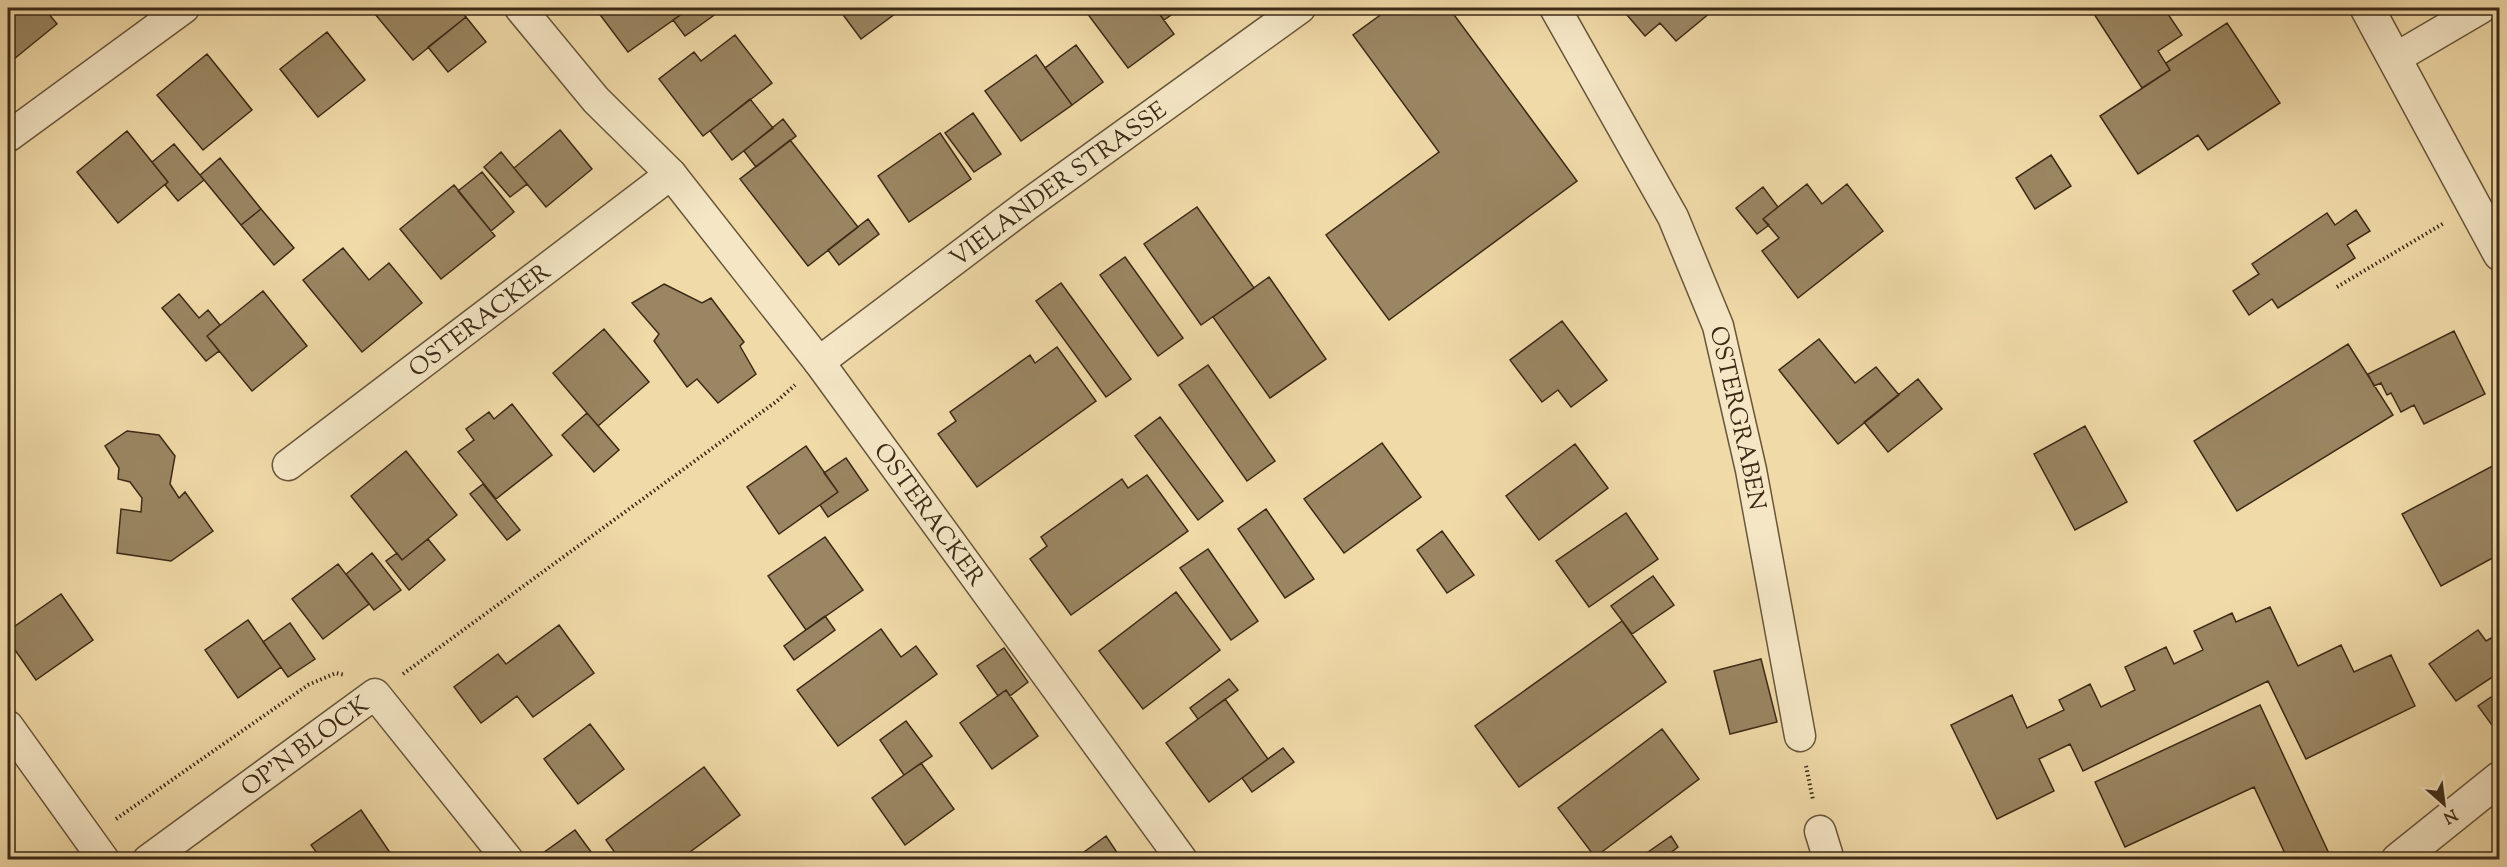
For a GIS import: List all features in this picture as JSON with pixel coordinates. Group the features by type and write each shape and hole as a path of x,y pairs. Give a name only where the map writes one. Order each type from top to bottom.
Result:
{"street":[{"path":"9,136 184,8"},
{"name":"OSTERACKER","path":"520,8 596,100 671,174 819,362 1182,860"},
{"name":"VIELANDER STRASSE","path":"819,362 1027,205 1300,8"},
{"name":"OSTERGRABEN","path":"1555,8 1673,217 1718,326 1751,470 1800,736"},
{"path":"2367,8 2499,254"},
{"path":"2394,59 2481,8"},
{"name":"OSTERACKER","path":"288,465 671,174"},
{"name":"OP'N BLOCK","path":"148,860 375,694 508,860"},
{"path":"8,726 97,849"},
{"path":"2398,860 2499,778"},
{"path":"1820,831 1829,860"}],"path":[{"path":"2337,287 2474,206"},
{"path":"97,849 308,685 336,673 357,679 375,694 777,401 819,362"},
{"path":"1800,736 1820,831"}],"building":[{"path":"8,8 44,8 57,24 14,59 8,51"},
{"path":"370,8 457,8 466,17 413,60"},
{"path":"595,8 684,8 686,11 628,52"},
{"path":"684,8 724,8 685,36 673,20 686,11"},
{"path":"838,8 903,8 861,39"},
{"path":"1155,8 1174,34 1128,68 1084,9"},
{"path":"1155,8 1181,8 1164,20"},
{"path":"1390,8 1449,8 1577,181 1389,320 1326,235 1439,152 1353,35"},
{"path":"1621,8 1716,8 1676,41 1660,23 1645,36"},
{"path":"2103,8 2164,8 2182,35 2158,51 2170,70 2142,88 2094,14"},
{"path":"466,17 486,42 448,72 428,47"},
{"path":"2227,23 2280,103 2208,150 2198,135 2138,174 2100,116 2170,70 2166,63"},
{"path":"327,32 365,80 318,117 280,69"},
{"path":"735,35 772,83 703,136 659,79 694,52 701,61"},
{"path":"1076,45 1103,82 1072,105 1045,68"},
{"path":"207,54 252,110 203,150 157,95"},
{"path":"1036,55 1072,105 1021,141 985,91"},
{"path":"750,99 773,128 732,160 710,131"},
{"path":"973,113 1001,154 974,172 945,133"},
{"path":"783,119 796,136 756,167 744,151"},
{"path":"560,130 592,169 546,207 514,168"},
{"path":"127,131 168,182 118,223 77,172"},
{"path":"940,133 971,179 909,222 878,176"},
{"path":"790,140 858,227 808,266 740,179"},
{"path":"174,144 204,180 178,201 165,185 168,182 152,162"},
{"path":"501,152 527,184 510,197 484,167"},
{"path":"2051,155 2071,186 2035,209 2016,178"},
{"path":"220,158 261,209 241,225 200,175"},
{"path":"482,172 514,212 491,231 458,191"},
{"path":"1807,184 1822,204 1847,184 1883,231 1798,298 1762,251 1779,238 1763,219"},
{"path":"454,185 495,236 441,279 400,229"},
{"path":"1763,187 1778,207 1763,219 1769,225 1757,234 1736,208"},
{"path":"1197,207 1254,288 1201,325 1144,244"},
{"path":"261,209 294,248 274,265 241,225"},
{"path":"2356,210 2370,231 2347,245 2355,258 2278,308 2272,299 2249,315 2233,291 2259,274 2252,264 2327,213 2335,225"},
{"path":"868,219 879,234 839,265 828,250"},
{"path":"343,248 369,280 389,263 422,303 362,352 303,280"},
{"path":"1125,257 1183,338 1158,356 1100,275"},
{"path":"1269,277 1326,359 1270,398 1213,317"},
{"path":"1061,283 1131,379 1106,397 1036,301"},
{"path":"664,284 702,303 711,298 744,342 740,346 756,374 718,403 697,379 687,387 654,341 659,334 632,303"},
{"path":"263,291 307,346 252,391 207,336"},
{"path":"179,294 199,318 208,310 220,325 207,336 219,351 206,361 162,308"},
{"path":"1562,321 1607,380 1571,407 1558,390 1542,402 1510,360"},
{"path":"604,329 649,382 598,426 553,373"},
{"path":"2454,331 2485,394 2424,424 2414,405 2401,412 2391,393 2387,395 2381,383 2374,386 2368,374"},
{"path":"1819,339 1855,383 1876,367 1899,395 1838,444 1779,370"},
{"path":"2348,344 2393,415 2237,511 2194,441"},
{"path":"1057,347 1096,401 977,487 938,434 956,421 950,412 1030,355 1035,363"},
{"path":"1208,365 1275,461 1247,481 1179,385"},
{"path":"1918,379 1942,409 1888,452 1864,422"},
{"path":"512,404 552,455 496,499 458,452 474,440 466,429 489,412 494,419"},
{"path":"587,413 619,450 594,472 562,435"},
{"path":"1160,417 1223,501 1198,520 1135,436"},
{"path":"2085,426 2127,502 2075,530 2034,454"},
{"path":"127,431 159,435 175,456 170,484 179,498 185,492 213,531 171,561 117,553 121,509 141,512 142,498 130,482 118,479 119,468 105,446"},
{"path":"1382,443 1421,497 1344,553 1304,499"},
{"path":"1575,444 1608,488 1539,540 1506,496"},
{"path":"806,446 838,492 779,534 747,487"},
{"path":"406,451 457,515 402,560 351,496"},
{"path":"846,458 868,490 828,517 820,505 838,492 824,473"},
{"path":"2500,462 2500,554 2441,586 2402,514"},
{"path":"1147,475 1188,531 1071,615 1030,559 1047,546 1041,537 1122,479 1128,488"},
{"path":"483,484 520,530 507,540 470,494"},
{"path":"1266,509 1314,579 1285,598 1238,529"},
{"path":"1626,513 1658,559 1589,607 1556,561"},
{"path":"1442,531 1474,575 1447,593 1417,550"},
{"path":"825,537 863,590 806,630 768,576"},
{"path":"428,539 445,560 409,590 386,561 397,553 402,560"},
{"path":"1208,549 1258,621 1231,640 1180,568"},
{"path":"372,553 401,590 374,610 346,574"},
{"path":"338,564 369,604 323,639 292,599"},
{"path":"1653,576 1674,605 1632,634 1611,606"},
{"path":"1176,592 1220,650 1143,709 1099,651"},
{"path":"61,594 93,640 36,680 8,640 8,631"},
{"path":"2270,607 2298,666 2341,645 2354,672 2391,655 2415,706 2306,759 2268,681 2083,771 2070,744 2039,759 2054,791 1997,819 1951,725 2012,695 2027,728 2064,710 2059,700 2090,684 2101,707 2135,690 2125,667 2166,647 2174,664 2203,650 2194,631 2232,613 2236,622"},
{"path":"825,616 835,630 794,660 784,646"},
{"path":"248,620 281,667 238,698 205,650"},
{"path":"1622,621 1666,682 1519,787 1475,726"},
{"path":"290,623 315,659 288,677 263,642"},
{"path":"559,625 594,673 533,717 517,696 481,723 454,687 498,654 506,664"},
{"path":"881,629 901,657 916,646 937,674 838,746 797,690"},
{"path":"2478,630 2486,641 2500,633 2500,672 2456,701 2429,664"},
{"path":"1004,648 1028,682 1010,696 1006,690 998,696 977,666"},
{"path":"1761,659 1777,722 1730,734 1714,671"},
{"path":"1229,679 1238,690 1198,719 1190,708"},
{"path":"1006,690 1038,736 992,769 960,723"},
{"path":"2500,691 2500,736 2478,706"},
{"path":"1225,699 1268,759 1209,802 1166,743"},
{"path":"2260,705 2332,860 2288,860 2254,787 2125,847 2095,782"},
{"path":"906,721 932,756 904,775 880,740"},
{"path":"590,724 624,769 578,804 544,759"},
{"path":"1662,729 1699,779 1595,857 1558,808"},
{"path":"1283,748 1294,762 1252,792 1242,778"},
{"path":"921,763 954,809 905,845 872,798"},
{"path":"704,767 740,815 679,860 620,860 606,840"},
{"path":"361,810 395,860 322,860 311,845"},
{"path":"575,830 597,860 547,860 543,853"},
{"path":"1106,836 1122,860 1073,860"},
{"path":"1671,836 1678,847 1661,860 1643,860 1641,857"}]}
